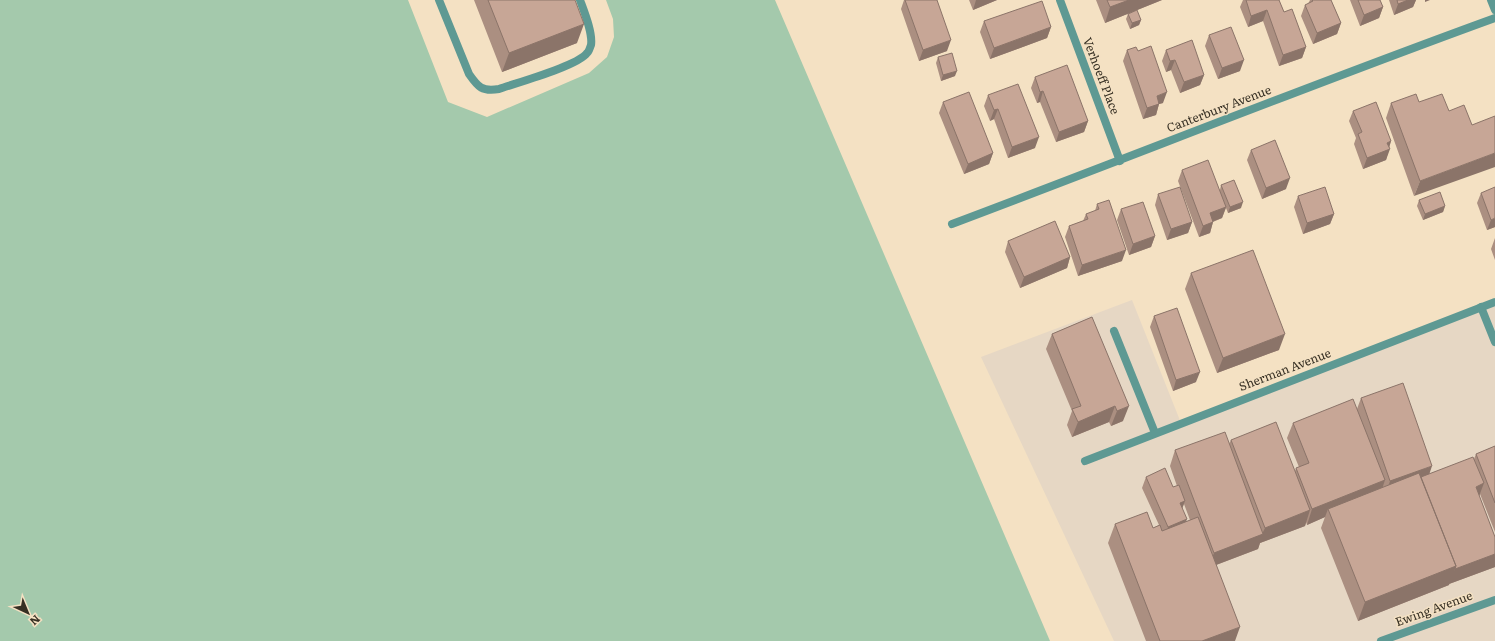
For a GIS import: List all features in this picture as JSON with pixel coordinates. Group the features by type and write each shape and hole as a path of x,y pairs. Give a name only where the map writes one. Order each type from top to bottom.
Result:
{"street":[{"path":"438,0 468,74 481,88 489,90 499,89 569,65 581,59 588,53 591,44 590,34 580,0"},
{"name":"Verhoeff Place","path":"1060,0 1120,161"},
{"path":"1491,0 1495,10"},
{"name":"Canterbury Avenue","path":"952,224 1120,161 1354,69 1495,18"},
{"name":"Sherman Avenue","path":"1085,461 1495,302"},
{"path":"1481,307 1495,342"},
{"path":"1114,331 1155,433"},
{"name":"Ewing Avenue","path":"1381,641 1495,600"}],"shaded area":[{"path":"1132,300 1181,423 1495,302 1495,641 1114,641 981,357"}],"green space":[{"path":"0,0 408,0 448,102 487,117 589,73 607,57 614,37 613,19 606,0 775,0 1050,641 0,641"}],"building":[{"path":"488,0 575,0 584,24 509,53"},
{"path":"905,0 937,0 951,40 923,50"},
{"path":"1107,0 1129,0 1110,7"},
{"path":"1246,0 1279,0 1284,12 1292,9 1306,47 1283,55 1267,10 1251,16"},
{"path":"1312,0 1331,0 1341,23 1317,33 1305,5 1313,1"},
{"path":"1358,0 1380,0 1383,7 1364,15"},
{"path":"1397,0 1408,0 1398,4"},
{"path":"1042,1 1051,27 994,48 984,21"},
{"path":"1137,10 1141,20 1132,23 1128,14"},
{"path":"1231,27 1244,60 1222,68 1209,35"},
{"path":"1192,40 1204,75 1184,82 1175,60 1170,61 1166,50"},
{"path":"1151,46 1167,92 1157,96 1159,104 1147,108 1127,50 1136,47 1138,51"},
{"path":"952,53 957,71 943,75 938,57"},
{"path":"1067,65 1088,121 1059,132 1043,91 1040,92 1035,77"},
{"path":"1018,84 1039,137 1012,147 998,109 994,110 988,95"},
{"path":"969,92 993,153 968,164 943,102"},
{"path":"1416,94 1419,102 1442,94 1449,111 1464,105 1472,125 1495,116 1495,153 1420,181 1391,103"},
{"path":"1376,102 1391,141 1387,143 1390,149 1367,158 1358,134 1362,132 1353,111"},
{"path":"1275,140 1290,178 1266,188 1251,150"},
{"path":"1208,160 1226,207 1210,213 1213,222 1203,226 1182,170"},
{"path":"1234,180 1243,202 1230,207 1221,185"},
{"path":"1180,187 1192,222 1171,229 1158,194"},
{"path":"1325,187 1334,214 1307,223 1298,196"},
{"path":"1495,187 1495,218 1491,220 1481,193"},
{"path":"1440,192 1445,206 1425,214 1419,200"},
{"path":"1109,200 1126,250 1082,265 1069,226 1088,219 1086,214 1099,209 1097,204"},
{"path":"1143,202 1155,236 1133,244 1121,209"},
{"path":"1055,221 1070,257 1024,277 1008,241"},
{"path":"1253,250 1285,334 1223,358 1191,273"},
{"path":"1177,308 1200,372 1176,380 1154,316"},
{"path":"1092,317 1129,406 1117,411 1115,406 1078,422 1072,409 1081,406 1052,334"},
{"path":"1403,383 1432,466 1390,481 1361,398"},
{"path":"1353,399 1385,480 1312,509 1296,468 1309,463 1293,423"},
{"path":"1276,422 1310,510 1265,528 1231,440"},
{"path":"1225,432 1263,534 1214,553 1175,450"},
{"path":"1495,446 1495,503 1476,454"},
{"path":"1473,457 1484,483 1476,487 1495,537 1495,554 1455,569 1456,566 1421,477"},
{"path":"1165,468 1173,487 1179,485 1185,501 1180,503 1187,519 1168,527 1146,477"},
{"path":"1419,473 1456,566 1365,602 1328,509"},
{"path":"1147,512 1153,528 1160,525 1162,531 1198,517 1240,627 1202,641 1160,641 1115,524"}]}
